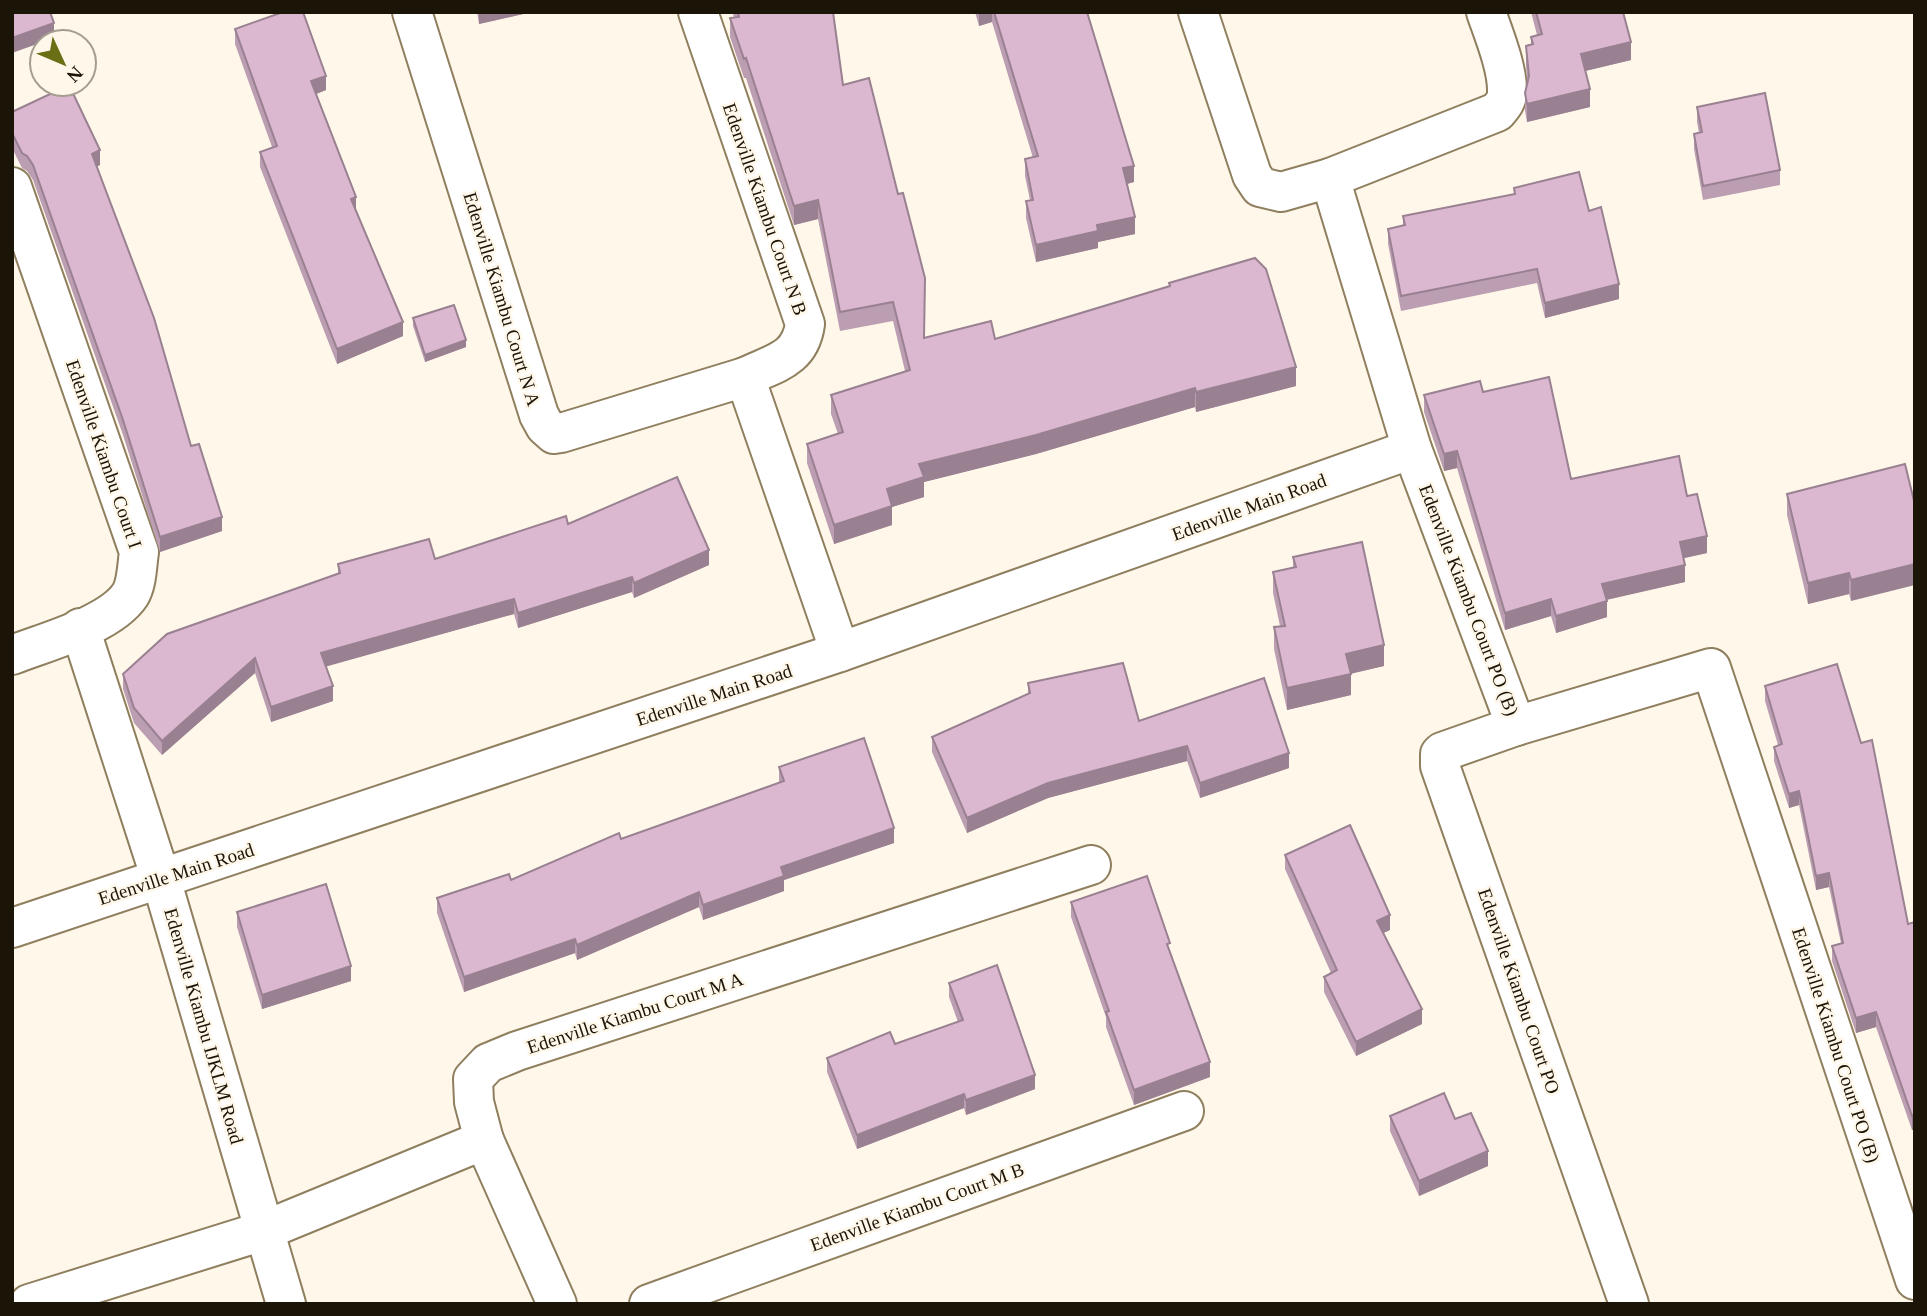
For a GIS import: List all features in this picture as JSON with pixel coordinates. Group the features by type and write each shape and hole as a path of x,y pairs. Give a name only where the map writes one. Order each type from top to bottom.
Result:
{"street":[{"name":"Edenville Kiambu Court N A","path":"412,12 539,415 549,431 554,434 561,433 745,377"},
{"name":"Edenville Kiambu Court N B","path":"698,12 805,324 803,340 794,353 745,377"},
{"path":"1198,12 1252,175 1260,187 1282,192 1330,178 1497,112 1505,104 1507,93 1502,65 1486,12"},
{"name":"Edenville Kiambu Court PO (B)","path":"1330,178 1412,449 1516,726 1711,668 1915,1280"},
{"name":"Edenville Kiambu Court I","path":"12,187 139,552 131,594 113,612 12,655"},
{"path":"745,377 840,653"},
{"name":"Edenville Main Road","path":"12,928 840,653 1412,449"},
{"name":"Edenville Kiambu IJKLM Road","path":"80,628 161,879 286,1304"},
{"name":"Edenville Kiambu Court PO","path":"1516,726 1442,752 1440,765 1629,1304"},
{"name":"Edenville Kiambu Court M A","path":"484,1140 474,1102 473,1079 488,1063 517,1051 1091,865"},
{"name":"Edenville Kiambu Court M B","path":"649,1304 1184,1111"},
{"path":"29,1304 263,1231 484,1140 557,1304"}],"building":[{"path":"12,12 50,12 54,23 40,28 28,28 28,32 12,38"},
{"path":"283,12 303,12 326,76 311,81 356,197 351,199 403,322 337,349 260,152 277,146 235,29"},
{"path":"738,12 833,12 843,85 869,78 898,194 903,193 925,278 924,338 991,321 995,339 1255,258 1266,269 1296,367 1196,392 1195,388 1036,435 919,464 924,477 887,489 892,506 834,525 807,444 843,432 831,395 910,370 893,302 840,312 818,200 794,206 746,58 744,59 730,18 739,17"},
{"path":"994,12 1087,12 1134,166 1123,168 1135,217 1097,225 1098,231 1036,245 1026,201 1033,200 1025,159 1038,156"},
{"path":"1536,12 1623,12 1631,42 1581,54 1590,89 1527,104 1525,93 1529,76 1526,46 1533,44 1531,37 1542,34"},
{"path":"1765,93 1780,170 1703,186 1694,134 1702,132 1697,107"},
{"path":"42,98 75,98 100,150 92,154 154,318 191,446 199,444 222,517 160,537 123,420 33,165 22,153 12,133 12,112"},
{"path":"1579,172 1589,211 1601,207 1619,284 1545,303 1537,269 1401,296 1388,229 1405,225 1403,216 1515,194 1514,188"},
{"path":"454,305 466,340 425,355 413,318"},
{"path":"1549,377 1571,479 1679,456 1687,496 1697,494 1707,536 1680,542 1685,565 1602,584 1607,601 1556,616 1551,599 1505,613 1457,451 1444,454 1424,395 1480,381 1483,392"},
{"path":"1905,464 1915,505 1915,564 1851,580 1849,573 1808,583 1787,494"},
{"path":"677,477 709,550 634,583 632,577 518,613 514,599 321,653 333,686 271,707 255,658 162,741 134,708 123,674 167,634 340,573 338,564 429,539 435,559 566,516 568,524"},
{"path":"1362,542 1384,645 1346,654 1351,674 1287,688 1274,627 1285,626 1273,572 1296,567 1293,557"},
{"path":"1123,663 1139,721 1264,678 1289,753 1200,783 1187,746 1048,783 967,818 932,737 1030,693 1028,683"},
{"path":"1837,664 1861,743 1872,740 1908,924 1915,922 1915,1114 1912,1116 1876,1012 1856,1018 1832,946 1843,943 1829,873 1816,876 1799,791 1789,794 1774,747 1782,744 1765,686"},
{"path":"864,738 894,828 781,867 784,876 703,905 699,892 577,945 575,939 464,977 437,898 509,874 511,880 619,833 621,839 784,781 779,767"},
{"path":"1350,825 1390,915 1377,921 1422,1009 1356,1042 1324,977 1337,970 1285,855"},
{"path":"1147,876 1170,943 1167,944 1210,1062 1134,1090 1071,902"},
{"path":"326,884 351,966 262,995 237,912"},
{"path":"997,965 1035,1075 966,1100 964,1094 857,1135 827,1058 890,1032 895,1044 963,1020 949,983"},
{"path":"1444,1093 1455,1119 1471,1113 1488,1151 1419,1181 1390,1116"}]}
